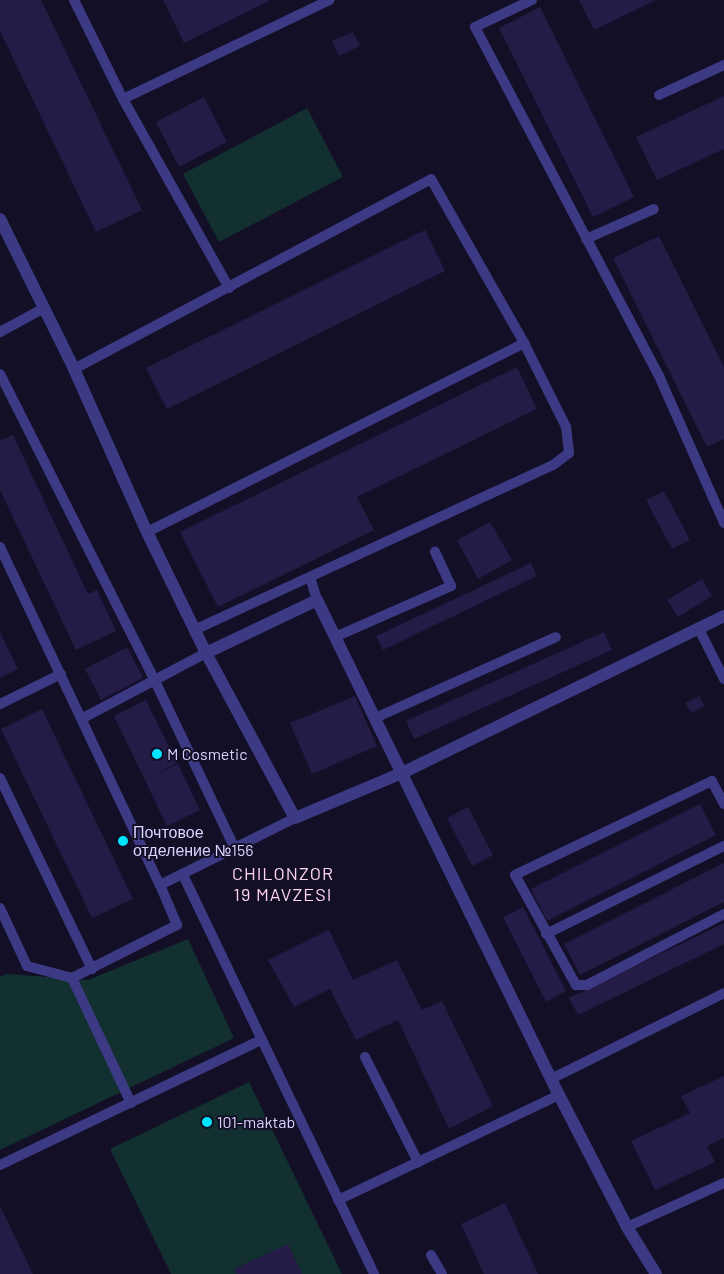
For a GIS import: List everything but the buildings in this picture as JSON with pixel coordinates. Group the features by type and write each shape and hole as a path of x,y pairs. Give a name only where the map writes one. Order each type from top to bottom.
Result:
{"street":[{"path":"0,219 74,369 147,532 206,654 295,818 402,773 724,616"},
{"path":"206,654 317,600 559,1095 627,1227 656,1274"}],"lane":[{"path":"74,0 122,99 229,288"},
{"path":"122,99 330,0"},
{"path":"532,0 475,27 659,376 724,523"},
{"path":"659,95 724,65"},
{"path":"74,369 431,179 524,343 566,427 569,453 553,464 195,630"},
{"path":"586,238 654,209"},
{"path":"0,332 44,308"},
{"path":"147,532 524,343"},
{"path":"0,374 155,681 235,849"},
{"path":"0,547 178,925 72,978 27,966 0,908"},
{"path":"335,637 451,586 435,552"},
{"path":"310,577 317,600"},
{"path":"699,628 724,679"},
{"path":"375,718 556,637"},
{"path":"82,718 206,654"},
{"path":"0,704 61,674"},
{"path":"0,778 92,969"},
{"path":"724,804 712,781 515,875 546,934 576,985 586,985 724,914"},
{"path":"160,886 295,818"},
{"path":"546,934 724,846"},
{"path":"183,875 374,1274"},
{"path":"72,978 131,1103"},
{"path":"551,1078 724,993"},
{"path":"0,1165 261,1040"},
{"path":"365,1057 418,1162"},
{"path":"338,1200 559,1095"},
{"path":"627,1227 724,1183"},
{"path":"431,1254 442,1274"}],"green space":[{"path":"307,108 343,177 219,242 183,174"},
{"path":"188,939 234,1038 0,1150 0,977 7,974 88,980"},
{"path":"249,1082 342,1274 171,1274 110,1149"}],"place":[{"name":"M Cosmetic","path":"157,754"},
{"name":"Почтовое отделение №156","path":"123,841"},
{"name":"101-maktab","path":"207,1122"}],"district":[{"name":"CHILONZOR 19 MAVZESI","path":"283,884"}]}
